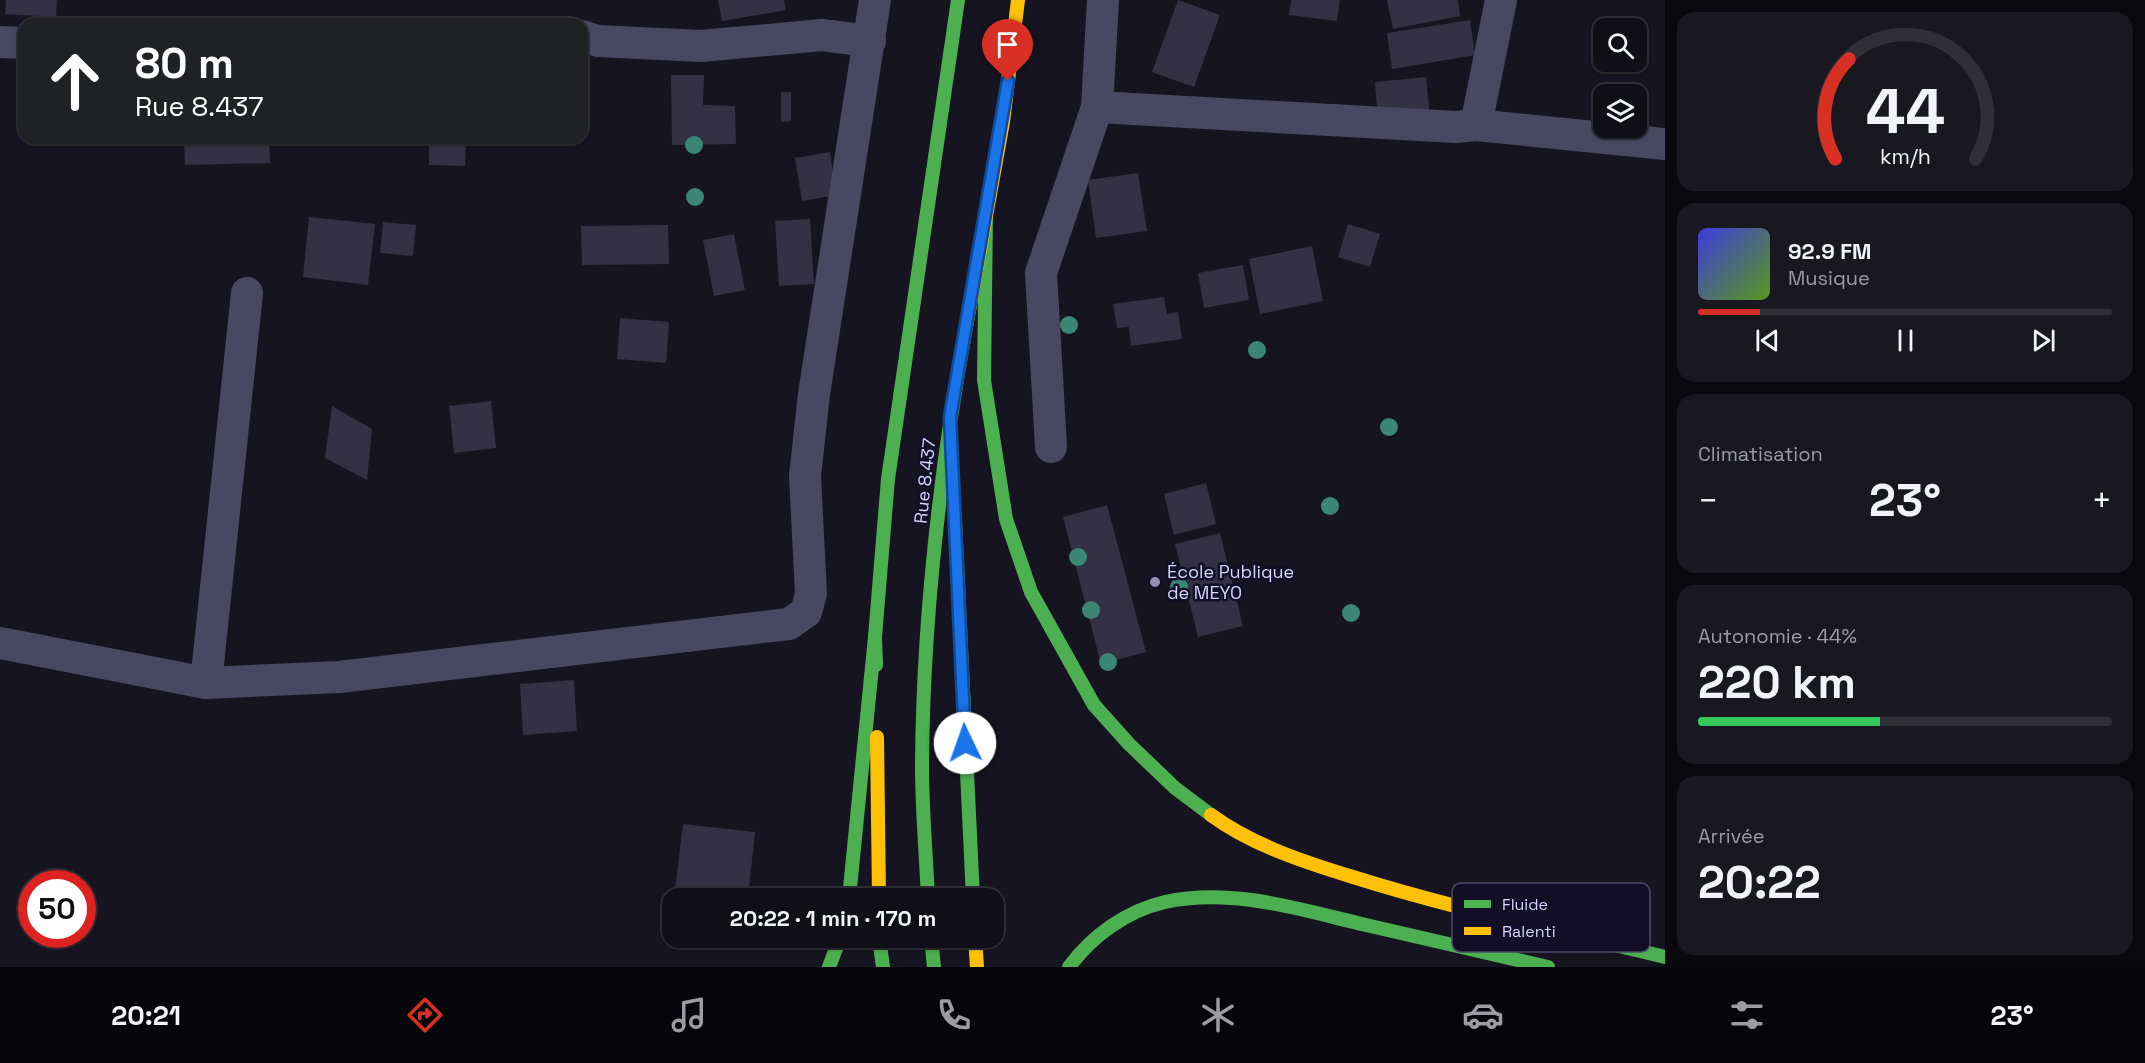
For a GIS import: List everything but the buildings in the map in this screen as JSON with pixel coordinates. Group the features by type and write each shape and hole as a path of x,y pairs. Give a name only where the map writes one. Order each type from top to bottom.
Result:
{"main road":[{"name":"Rue 8.437","path":"879,888 875,636 888,479 958,0"},
{"name":"Rue 8.437","path":"928,888 922,767 927,628 950,417 1003,122 1018,0"},
{"path":"986,214 984,380 994,456 1006,519 1031,592 1094,705 1129,744 1175,788 1233,831 1315,866 1452,906"},
{"path":"950,417 973,888"},
{"path":"850,888 875,636"},
{"path":"1069,967 1078,952 1122,919 1165,901 1206,898 1269,903 1452,945"},
{"path":"829,967 836,948"},
{"path":"880,948 883,967"},
{"path":"932,948 934,967"},
{"path":"976,948 977,967"},
{"path":"1483,952 1548,967"},
{"path":"1644,952 1665,957"}],"street":[{"path":"0,643 206,683 339,677 789,624 806,612 811,594 805,476 814,394 875,0"},
{"path":"1051,447 1041,273 1097,108 1103,0"},
{"path":"1476,125 1501,0"},
{"path":"588,38 598,41 701,46 822,35 870,41"},
{"path":"0,42 18,43"},
{"path":"1097,108 1456,127 1476,125 1665,144"},
{"path":"206,683 247,293"}],"traffic: fast":[{"path":"876,665 875,637 888,479 958,0"},
{"path":"986,214 984,380 1006,519 1031,592 1094,705 1129,744 1175,788 1211,815"},
{"path":"927,888 922,766 926,656 941,490 966,327"},
{"path":"955,520 973,888"},
{"path":"850,888 875,637"},
{"path":"1069,967 1099,935 1124,918 1151,906 1190,898 1215,897 1266,902 1452,945"},
{"path":"829,967 836,948"},
{"path":"880,948 883,967"},
{"path":"932,948 934,967"},
{"path":"1483,952 1548,967"},
{"path":"1644,952 1665,957"}],"traffic: slow":[{"path":"966,327 1003,122 1018,0"},
{"path":"877,737 879,888"},
{"path":"1211,815 1227,826 1279,852 1379,885 1452,905"},
{"path":"976,948 977,967"}],"place":[{"name":"École Publique de MEYO","path":"1155,582"}],"route":[{"path":"965,743 950,417 1003,122 1008,81"}]}
